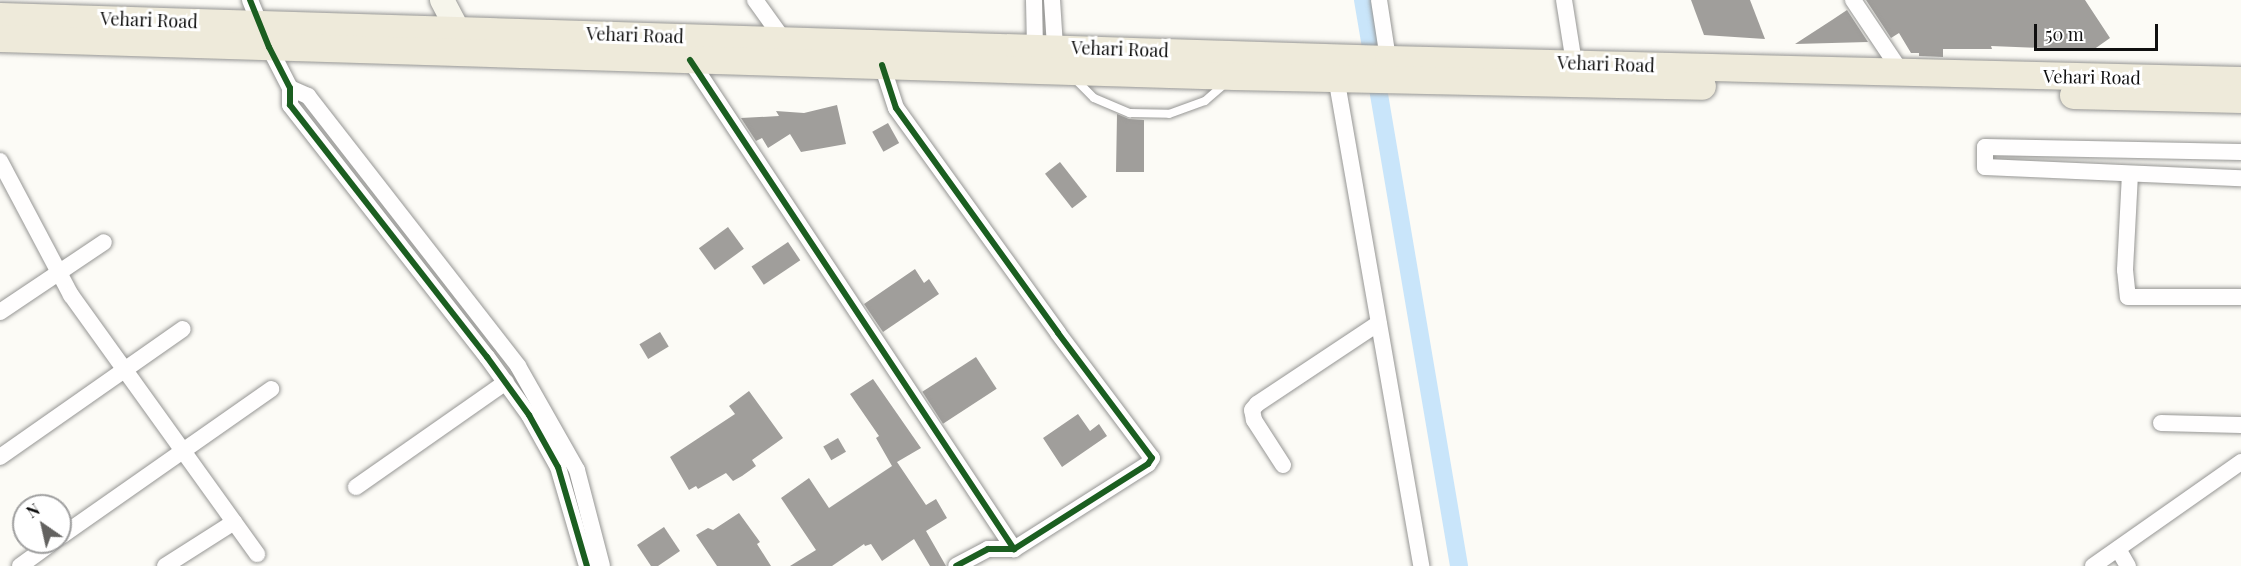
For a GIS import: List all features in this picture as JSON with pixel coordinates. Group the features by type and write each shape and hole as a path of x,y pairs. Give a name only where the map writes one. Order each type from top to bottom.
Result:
{"main road":[{"path":"442,0 462,42"},
{"name":"Vehari Road","path":"0,16 259,24 690,60 1067,71 1388,59 2241,80"},
{"name":"Vehari Road","path":"0,38 259,24"},
{"name":"Vehari Road","path":"462,42 783,39 1045,46 1338,77 2241,99"}],"street":[{"path":"755,0 783,39"},
{"path":"1034,0 1045,46"},
{"path":"1045,46 1052,0"},
{"path":"1379,0 1388,59"},
{"path":"1564,0 1574,63"},
{"path":"1854,0 1902,73"},
{"path":"259,24 290,88 290,105 506,382 529,415 558,467 587,566"},
{"path":"690,60 1014,549"},
{"path":"882,65 896,108 1058,333 1152,458 1148,464 1014,549 988,549 956,566"},
{"path":"1338,77 1421,566"},
{"path":"290,88 308,96 518,366 577,470 602,566"},
{"path":"2241,152 1985,147 1984,167 2241,178"},
{"path":"0,161 72,295 257,554"},
{"path":"2130,174 2125,270 2128,297 2241,297"},
{"path":"0,312 104,242"},
{"path":"1283,465 1254,420 1252,410 1257,404 1379,323"},
{"path":"0,458 183,329"},
{"path":"357,486 506,382"},
{"path":"72,528 271,389"},
{"path":"2161,423 2241,425"},
{"path":"2094,566 2241,462"},
{"path":"165,566 234,522"},
{"path":"2118,549 2128,566"},
{"path":"20,566 36,554"}],"lane":[{"path":"1045,46 1094,98 1130,113 1168,114 1196,105 1205,101 1241,65"}],"building":[{"path":"1691,0 1750,0 1765,39 1704,35"},
{"path":"1866,0 2085,0 2110,38 2093,50 1991,46 1992,49 1943,49 1943,57 1919,56 1919,53 1911,53 1899,33 1891,38"},
{"path":"1847,10 1868,42 1795,44 1832,20"},
{"path":"837,105 846,144 801,152 790,134 768,148 762,138 756,141 741,118 779,116 776,111 804,113"},
{"path":"1117,114 1129,119 1144,120 1144,172 1116,172"},
{"path":"888,123 899,143 883,152 872,132"},
{"path":"1060,162 1087,197 1072,208 1045,174"},
{"path":"728,227 744,249 715,270 699,248"},
{"path":"788,242 800,260 764,285 752,267"},
{"path":"915,269 924,283 929,279 939,294 883,332 864,304"},
{"path":"660,332 669,347 648,359 639,344"},
{"path":"976,357 997,389 943,424 922,392"},
{"path":"873,379 921,448 897,462 926,505 936,499 947,518 926,531 946,566 930,566 914,539 882,561 871,544 865,546 864,544 832,566 790,566 816,550 781,498 809,478 829,508 892,466 876,438 879,436 850,394"},
{"path":"749,391 783,438 752,460 756,466 733,481 726,473 698,489 696,486 689,490 670,457 735,414 729,406"},
{"path":"1078,414 1090,431 1099,424 1107,436 1062,467 1043,438"},
{"path":"838,438 846,452 831,460 823,447"},
{"path":"739,513 760,542 757,544 771,566 717,566 696,535 708,528 713,530"},
{"path":"664,527 680,551 658,566 651,566 637,545"}],"waterway":[{"path":"1363,0 1459,566"}],"cycle path":[{"path":"250,0 269,47 290,88 290,105 487,357 529,415 558,467 587,566"},
{"path":"690,60 1014,549"},
{"path":"882,65 896,108 1058,333 1152,458 1148,464 1014,549 988,549 956,566"}]}
